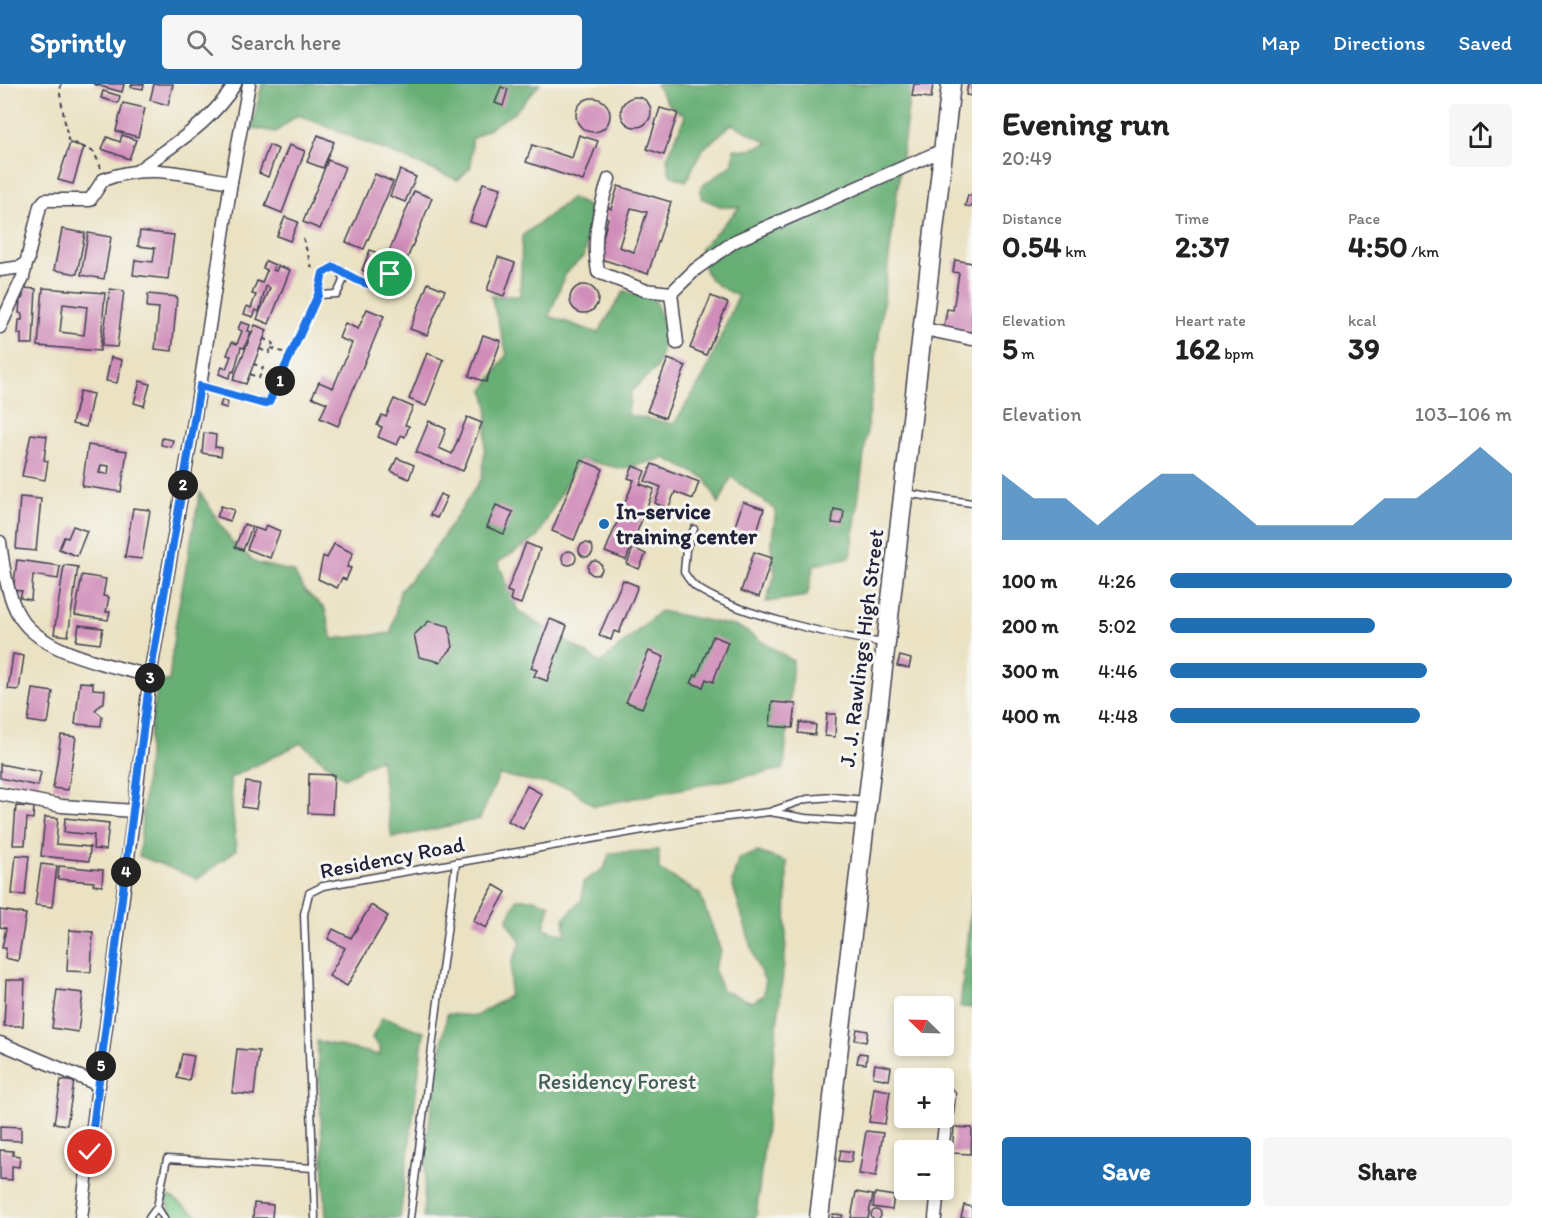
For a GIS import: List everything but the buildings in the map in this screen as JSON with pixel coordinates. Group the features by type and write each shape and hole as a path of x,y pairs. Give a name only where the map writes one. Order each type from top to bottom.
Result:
{"main road":[{"name":"J. J. Rawlings High Street","path":"819,1218 863,822 924,329 951,84"}],"street":[{"path":"139,170 199,126 223,104 235,84"},
{"path":"81,1218 150,676 249,84"},
{"path":"671,293 696,269 735,241 943,150"},
{"path":"0,327 29,259 42,202 48,199 90,200 103,180 139,170 153,169 231,182"},
{"path":"609,179 600,207 594,252 598,272 644,290 671,293"},
{"path":"0,270 22,267 29,259"},
{"path":"671,293 677,344"},
{"path":"924,329 972,339"},
{"path":"0,542 4,576 16,612 38,635 63,652 150,676"},
{"path":"0,794 62,806 134,811"},
{"path":"0,1043 99,1085"},
{"path":"935,1218 937,1200"}],"lane":[{"path":"200,386 264,404 269,402 318,295 323,273 334,267 342,271 343,281 337,294 318,295"},
{"path":"904,493 972,503"},
{"path":"694,529 686,549 684,572 695,586 738,607 840,636 886,644"},
{"name":"Residency Road","path":"315,1218 304,914 309,893 323,886 456,862 695,821 769,812 807,799 833,797 866,800"},
{"name":"Residency Road","path":"769,812 805,818 863,822"},
{"path":"410,1218 456,862"},
{"path":"149,1218 157,1207 167,1159 314,1168"},
{"path":"157,1207 164,1218"}],"path":[{"path":"62,84 60,94 68,140 94,152 103,180"},
{"path":"303,238 319,283"},
{"path":"342,271 366,284 379,285 387,280 390,274"},
{"path":"260,349 269,353 273,344 264,339"},
{"path":"250,374 259,378 263,368 254,364"}],"green space":[{"path":"262,84 540,84 514,113 472,139 471,167 458,180 298,115 276,132 252,128"},
{"path":"656,84 911,84 851,557 814,565 807,596 766,602 775,574 771,546 776,510 731,477 719,504 705,478 665,458 623,469 579,459 537,538 498,562 518,611 601,663 660,611 739,627 793,661 784,769 594,806 570,788 499,775 480,819 392,838 380,759 344,778 301,743 230,778 236,850 198,879 139,856 150,732 158,681 169,681 175,626 200,492 231,541 256,563 294,572 304,590 325,609 332,639 391,633 400,591 428,559 482,478 488,407 484,390 507,354 491,296 520,296 522,236 572,198 591,208 585,255 566,273 549,316 598,333 624,291 655,300 667,334 657,368 631,391 628,415 674,424 704,376 738,296 721,288 706,273 701,248 740,207 722,207 701,198 701,187 733,164 734,149 747,150 769,143 732,124 702,150 686,181 670,175 667,158 685,116 668,104"},
{"name":"Residency Forest","path":"659,850 659,869 700,894 721,951 714,969 722,990 752,1002 764,995 765,981 757,965 732,883 738,859 758,852 787,862 786,945 756,1218 423,1218 427,1136 447,1014 476,1016 509,996 512,962 521,942 507,921 517,899 534,899 550,905 544,928 566,935 564,918 582,900 583,882 604,868 610,853"},
{"path":"972,891 972,1008 960,1007"},
{"path":"382,1018 424,1032 400,1218 326,1218 317,1041 380,1055 380,1048 372,1038"},
{"path":"167,1196 201,1218 177,1218 171,1212"}],"place":[{"name":"In-service training center","path":"604,524"}],"route":[{"path":"90,1152 150,676 200,386 264,404 269,402 318,295 323,273 334,267 366,284 379,285 387,280 390,274"}]}
